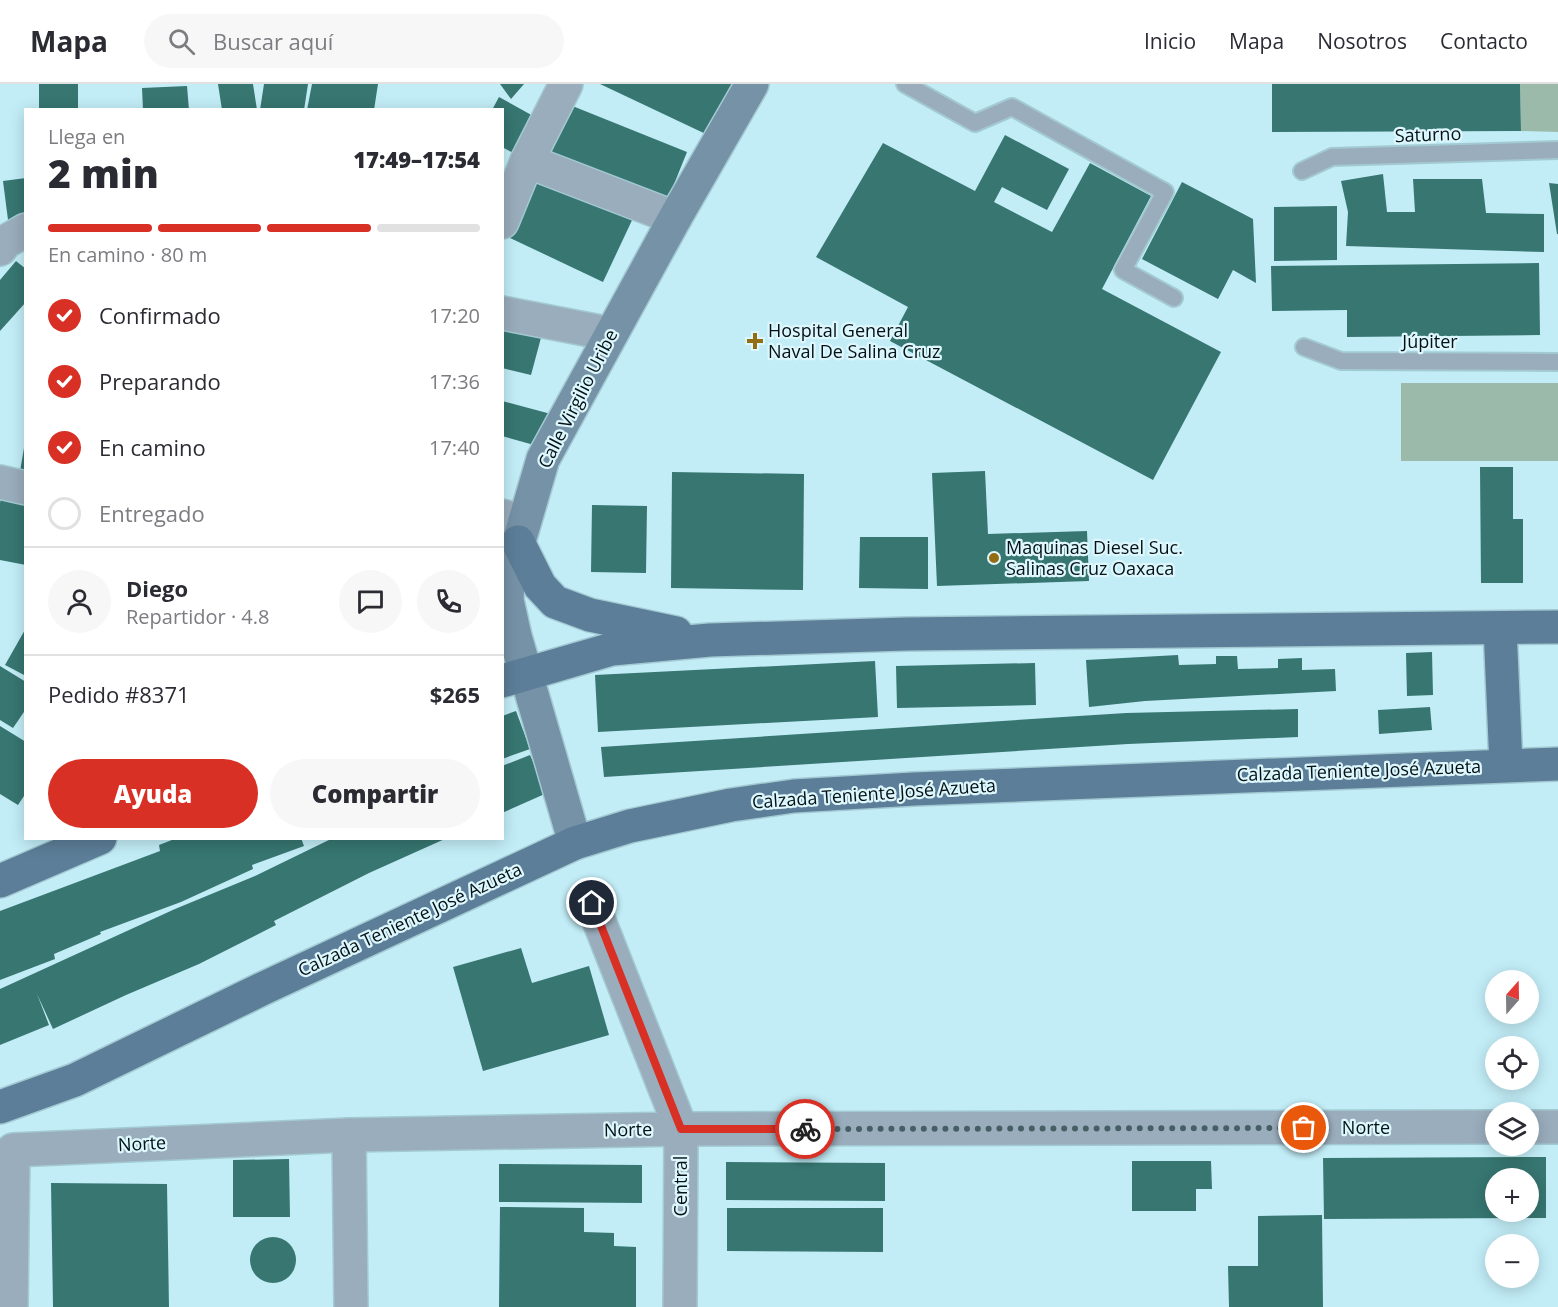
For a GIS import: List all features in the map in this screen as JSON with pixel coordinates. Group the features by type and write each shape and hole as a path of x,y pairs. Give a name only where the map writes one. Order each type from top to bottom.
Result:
{"main road":[{"path":"512,536 540,586 555,602 590,615 710,640"},
{"path":"514,677 612,649 710,640 906,634 1558,627"},
{"path":"1500,628 1506,765"},
{"name":"Calzada Teniente José Azueta","path":"0,1107 75,1080 264,988 575,843 630,826 731,805 794,796 937,788 1558,764"},
{"path":"0,881 95,840"}],"street":[{"path":"504,217 527,161 566,84"},
{"name":"Calle Virgilio Uribe","path":"575,843 514,677 507,600 512,536 543,459 675,218 752,84"},
{"path":"527,161 675,218"},
{"path":"0,249 5,242 24,232"},
{"path":"504,313 611,334"},
{"path":"0,482 24,488"},
{"name":"Central","path":"592,903 681,1129 680,1307"},
{"name":"Norte","path":"10,1307 13,1150 349,1135 681,1129 1485,1127"},
{"path":"1539,1127 1558,1127"},
{"path":"349,1135 351,1307"}],"lane":[{"path":"905,84 975,123 1012,107 1165,192 1123,270 1174,298"},
{"name":"Saturno","path":"1302,171 1332,157 1558,150"},
{"name":"Júpiter","path":"1304,347 1341,361 1558,362"}],"green space":[{"path":"1520,84 1558,84 1558,132 1521,131"},
{"path":"1401,383 1558,383 1558,461 1401,461"}],"building":[{"path":"39,84 78,84 78,108 39,108"},
{"path":"218,84 253,84 257,108 222,108"},
{"path":"264,84 308,84 304,108 260,108"},
{"path":"312,84 378,84 374,108 307,108"},
{"path":"500,84 524,84 511,99"},
{"path":"600,84 736,84 710,136"},
{"path":"1272,84 1520,84 1521,131 1272,132"},
{"path":"187,86 189,108 143,108 142,88"},
{"path":"499,97 535,117 515,154 504,148 504,108 493,108"},
{"path":"565,103 687,152 664,209 542,160"},
{"path":"1005,135 1069,169 1047,210 1002,187 994,202 1052,232 1090,163 1151,196 1102,289 1221,352 1153,480 890,341 908,307 816,257 883,143 975,191"},
{"path":"536,171 634,216 603,282 506,236"},
{"path":"1383,174 1387,212 1415,212 1413,179 1482,179 1486,213 1544,214 1544,252 1346,246 1348,212 1341,181"},
{"path":"24,178 24,218 8,220 3,181"},
{"path":"1182,182 1253,219 1256,283 1233,270 1218,299 1142,259"},
{"path":"1549,183 1558,184 1558,234 1557,234"},
{"path":"1337,206 1337,260 1274,261 1274,207"},
{"path":"16,261 24,267 24,304 0,331 0,280"},
{"path":"1539,263 1540,335 1347,337 1347,310 1272,311 1271,266"},
{"path":"505,324 542,334 531,375 504,368"},
{"path":"504,402 551,414 534,445 504,437"},
{"path":"24,448 24,478 19,477"},
{"path":"1480,467 1513,467 1513,519 1523,519 1523,583 1481,583"},
{"path":"985,471 988,534 1087,531 1089,581 937,586 932,473"},
{"path":"672,472 804,474 803,590 671,588"},
{"path":"2,491 24,496 24,565 0,560"},
{"path":"592,505 647,506 646,573 591,572"},
{"path":"860,537 928,537 928,589 859,588"},
{"path":"24,632 24,675 5,665"},
{"path":"1432,652 1433,695 1407,696 1406,653"},
{"path":"1178,655 1179,665 1216,664 1216,656 1237,656 1238,669 1278,668 1278,659 1302,658 1302,670 1335,669 1336,691 1145,701 1089,707 1086,660"},
{"path":"875,661 878,717 598,732 595,675"},
{"path":"1035,663 1036,705 897,708 896,666"},
{"path":"0,666 24,681 24,712 13,728 0,720"},
{"path":"1430,707 1432,730 1379,734 1378,710"},
{"path":"1298,709 1298,737 1128,744 604,777 601,747 1126,713"},
{"path":"516,711 530,749 504,758 504,715"},
{"path":"0,726 24,741 24,796 18,805 0,794"},
{"path":"530,755 547,793 504,812 504,765"},
{"path":"172,840 302,840 304,846 252,865 253,869 181,902 100,932 101,934 54,954 55,959 0,980 0,911 160,851 159,845"},
{"path":"329,840 443,840 369,873 274,921 276,925 199,964 53,1029 37,994 49,1025 0,1045 0,989 175,909 255,876"},
{"path":"521,948 532,983 589,966 609,1035 483,1071 453,967"},
{"path":"1546,1157 1546,1218 1539,1218 1539,1168 1485,1168 1485,1218 1324,1219 1323,1158"},
{"path":"289,1159 290,1217 233,1217 233,1160"},
{"path":"1132,1161 1211,1161 1212,1189 1196,1189 1196,1211 1132,1211"},
{"path":"726,1162 885,1163 885,1201 726,1200"},
{"path":"499,1164 642,1165 642,1203 499,1202"},
{"path":"51,1183 167,1184 169,1307 53,1307"},
{"path":"500,1207 584,1208 584,1232 614,1233 614,1246 636,1247 636,1307 499,1307"},
{"path":"727,1208 883,1208 883,1252 727,1251"},
{"path":"1322,1215 1323,1307 1229,1307 1228,1266 1258,1266 1258,1216"},
{"path":"273,1237 289,1244 296,1260 289,1276 273,1283 257,1276 250,1260 257,1244"}],"way so far":[{"path":"805,1129 1304,1128"}],"place":[{"name":"Hospital General Naval De Salina Cruz","path":"755,341"},
{"name":"Maquinas Diesel Suc. Salinas Cruz Oaxaca","path":"994,558"}],"route":[{"path":"592,903 681,1129 805,1129"}]}
